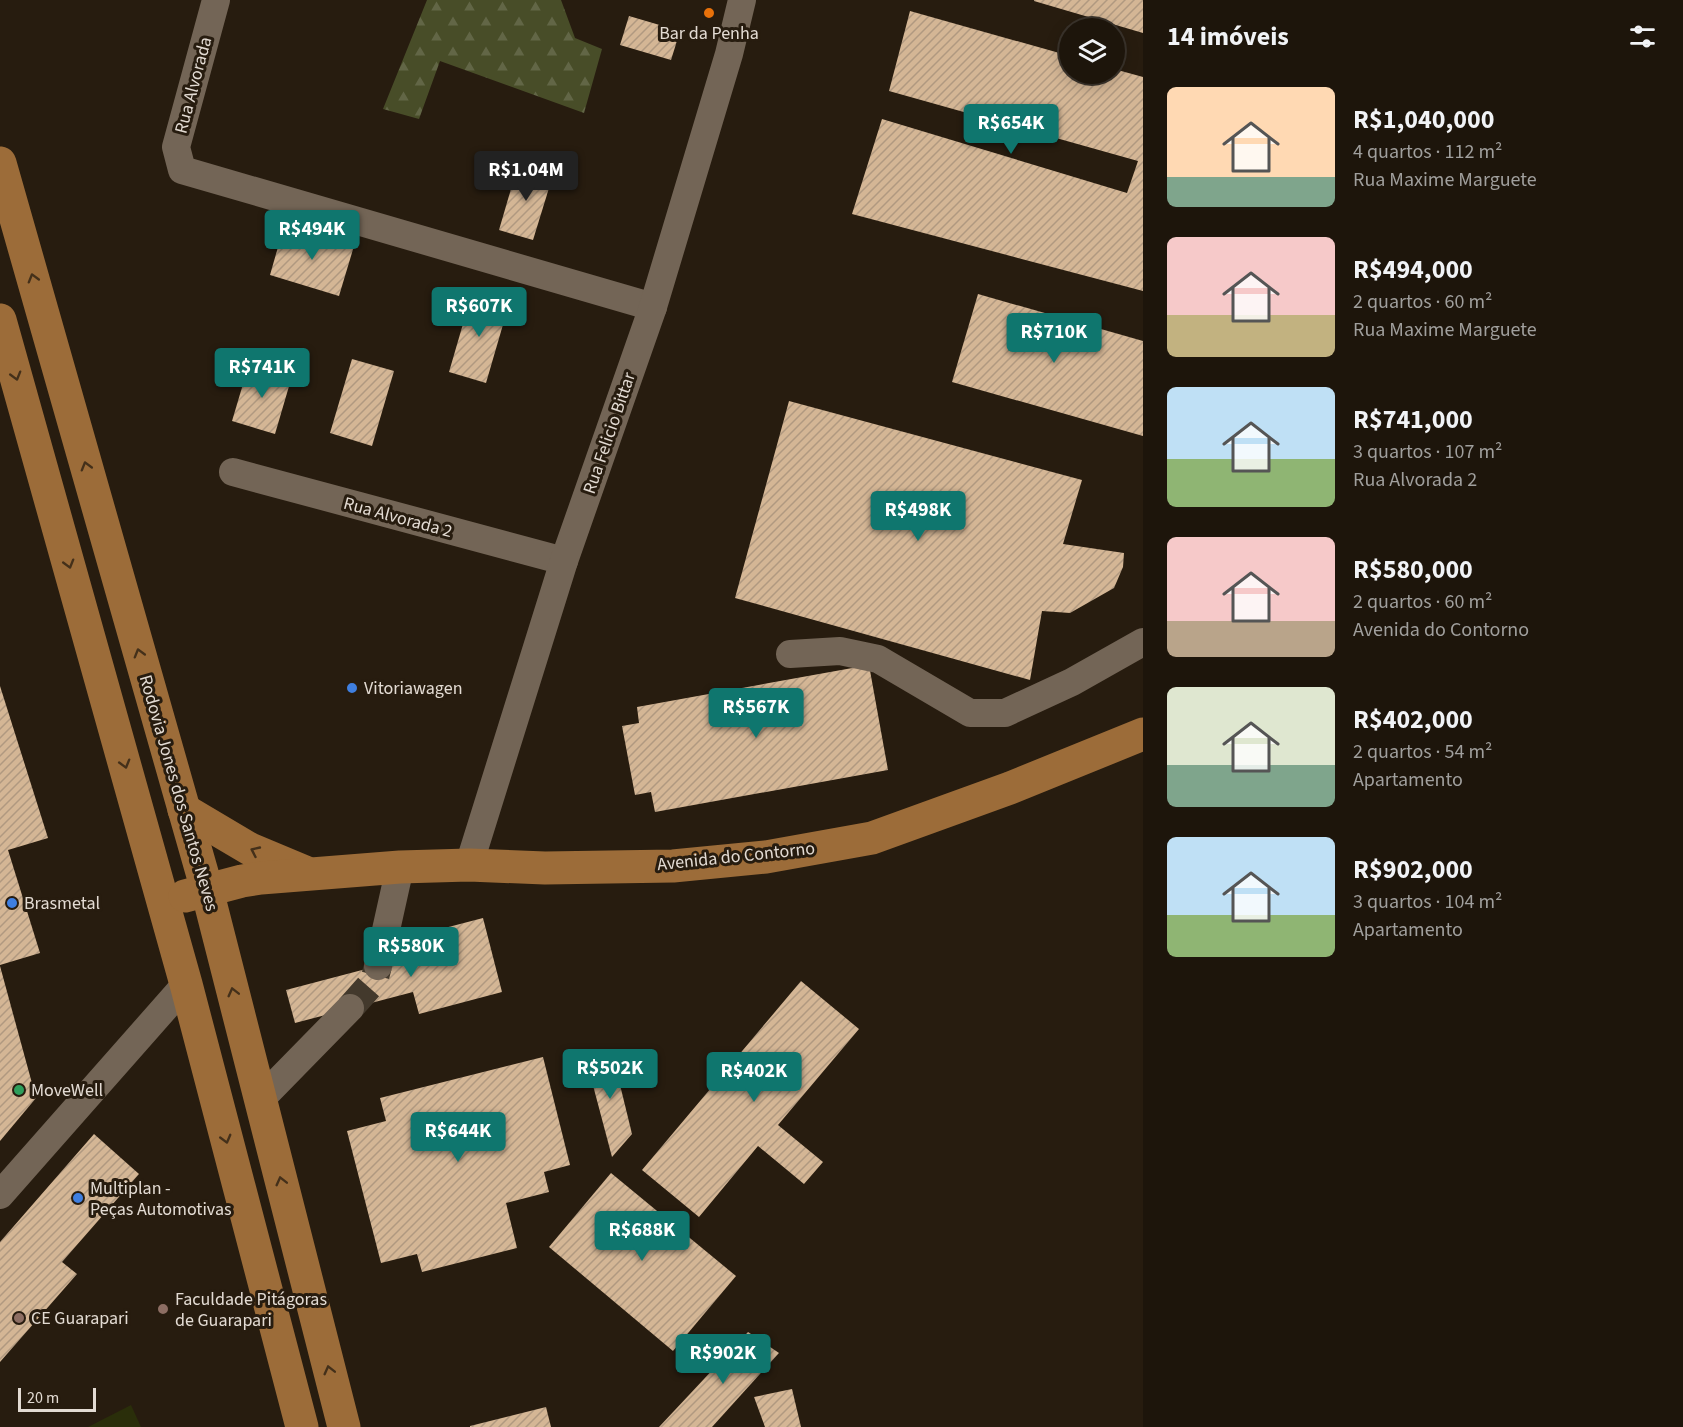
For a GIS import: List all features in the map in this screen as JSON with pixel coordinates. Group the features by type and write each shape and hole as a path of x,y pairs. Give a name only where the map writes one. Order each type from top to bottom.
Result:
{"main road":[{"name":"Rodovia Jones dos Santos Neves","path":"0,163 210,904 344,1427"},
{"path":"0,320 164,903 302,1427"},
{"name":"Avenida do Contorno","path":"164,903 210,904 250,898 309,874 400,867 674,866 766,857 872,838 1010,789 1143,734"},
{"path":"184,810 250,849 309,874"},
{"name":"Avenida do Contorno","path":"174,941 210,904"}],"street":[{"name":"Rua Alvorada","path":"216,0 176,147 182,170 653,308"},
{"name":"Rua Felicio Bittar","path":"468,865 564,561 653,308 729,54 742,0"},
{"name":"Rua Alvorada 2","path":"233,472 564,561"},
{"path":"790,654 840,651 878,658 970,713 1005,713 1072,682 1143,642"},
{"path":"378,966 400,867"},
{"path":"0,1195 186,984"},
{"path":"260,1100 350,1008"}],"green space":[{"path":"427,0 561,0 575,38 602,49 584,113 440,61 419,119 383,109"},
{"path":"131,1405 141,1427 88,1427"}],"building":[{"path":"1034,0 1143,0 1143,33 1125,28 1125,18 1092,18"},
{"path":"910,11 1059,53 1059,84 1125,84 1125,72 1143,77 1143,291 852,214 882,119 1127,193 1138,161 889,91"},
{"path":"629,16 680,31 671,60 620,45"},
{"path":"518,165 553,175 533,240 499,230"},
{"path":"284,226 354,246 339,296 270,275"},
{"path":"472,293 509,304 486,383 449,372"},
{"path":"978,294 1143,341 1143,436 952,382"},
{"path":"352,359 394,371 372,446 330,433"},
{"path":"249,364 292,376 275,434 232,421"},
{"path":"789,401 1082,480 1063,544 1124,553 1123,567 1114,588 1070,613 1042,611 1030,680 735,598"},
{"path":"869,665 888,770 655,812 651,792 635,795 622,726 639,723 637,707"},
{"path":"0,686 48,838 8,850 40,953 0,965"},
{"path":"483,918 502,992 419,1014 413,992 295,1023 286,990 442,949 437,930"},
{"path":"0,966 36,1098 0,1141"},
{"path":"801,981 859,1029 778,1125 823,1162 804,1184 758,1146 699,1217 642,1170"},
{"path":"612,1052 632,1134 612,1157 586,1059"},
{"path":"543,1057 570,1165 544,1172 549,1192 506,1203 517,1248 422,1272 417,1254 381,1263 347,1131 386,1121 380,1098"},
{"path":"94,1134 139,1174 62,1262 77,1274 0,1362 0,1242"},
{"path":"611,1173 736,1276 673,1351 549,1247"},
{"path":"748,1332 779,1353 712,1427 659,1427"},
{"path":"792,1389 801,1427 765,1427 754,1397"},
{"path":"546,1407 551,1427 470,1427 470,1426"}],"tunnel":[{"path":"350,1008 374,981 378,966"}],"place":[{"name":"Bar da Penha","path":"709,13"},
{"name":"Vitoriawagen","path":"352,688"},
{"name":"Brasmetal","path":"12,903"},
{"name":"MoveWell","path":"19,1090"},
{"name":"Multiplan - Peças Automotivas","path":"78,1198"},
{"name":"Faculdade Pitágoras de Guarapari","path":"163,1309"},
{"name":"CE Guarapari","path":"19,1318"}]}
